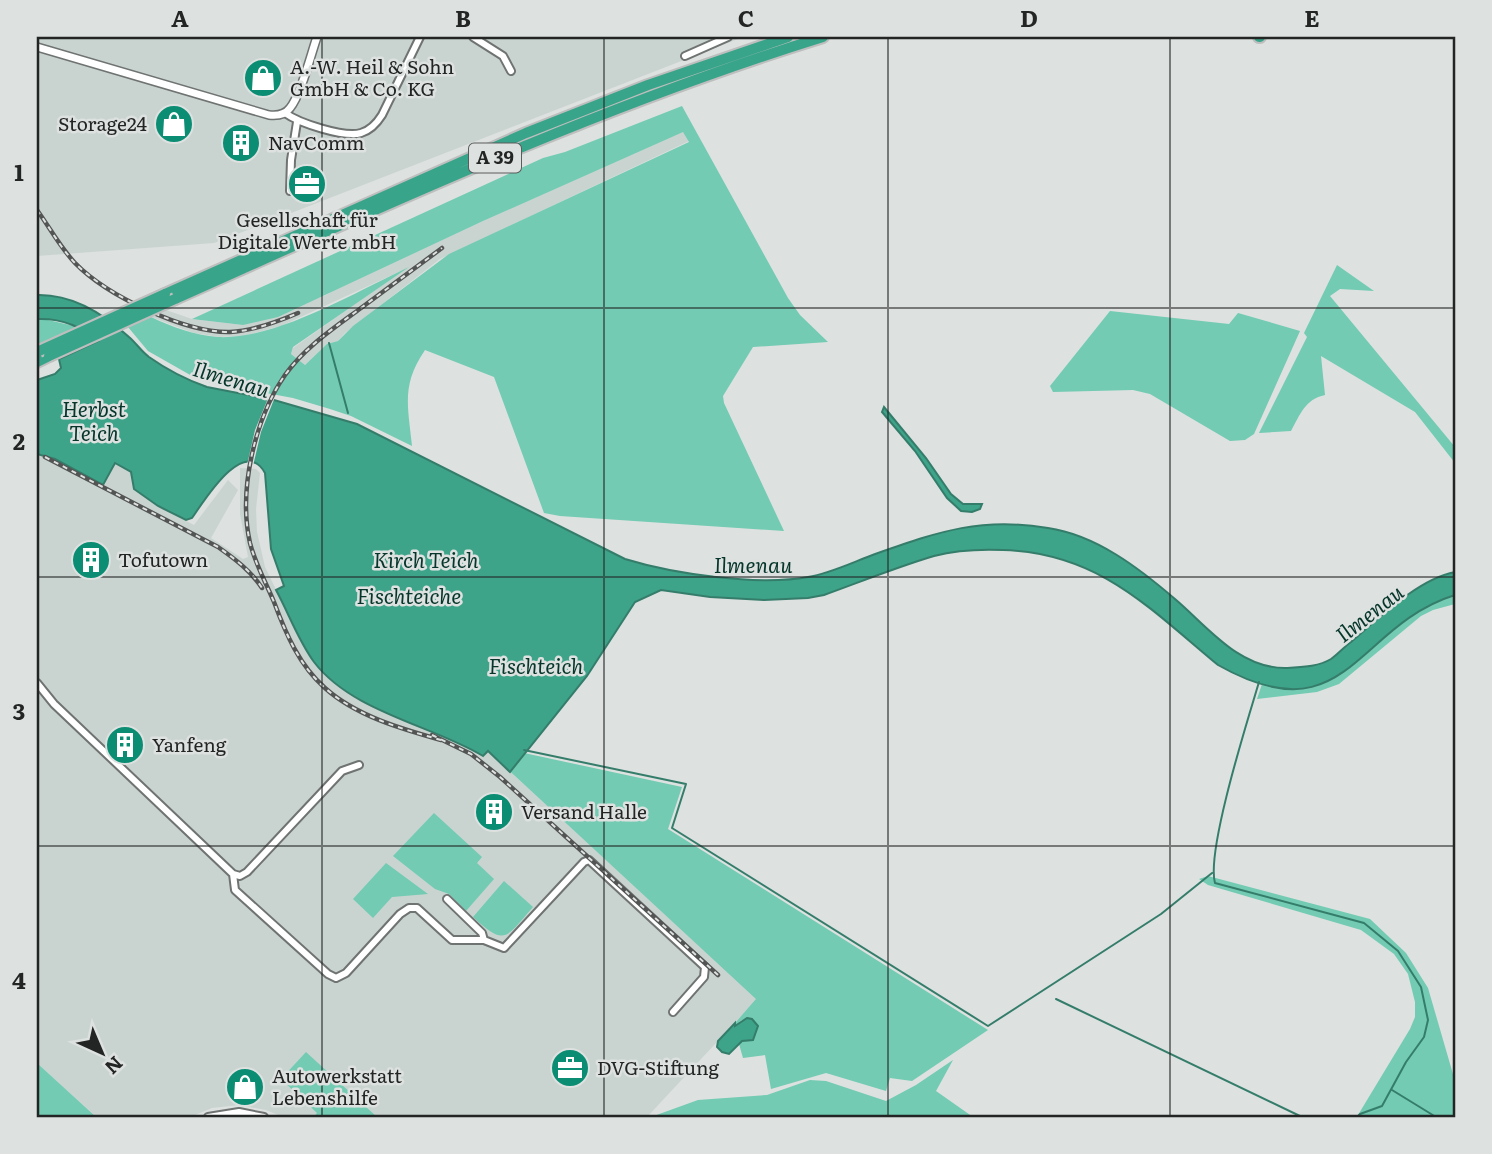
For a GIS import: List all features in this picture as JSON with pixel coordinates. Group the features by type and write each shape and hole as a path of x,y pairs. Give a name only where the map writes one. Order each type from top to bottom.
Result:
{"highway":[{"name":"A 39","path":"40,355 526,133 648,86 788,37"},
{"name":"A 39","path":"170,296 530,143 664,92 824,37"}],"street":[{"path":"37,47 270,116 285,113 293,102 317,37"},
{"path":"285,113 297,122 351,134 371,128 382,115 420,37"},
{"path":"473,37 503,57 511,71"},
{"path":"685,56 728,37"},
{"path":"290,191 291,160 297,122"},
{"path":"37,683 54,704 233,874 240,876 247,872 342,771 359,765"},
{"path":"233,874 235,890 336,978 346,973 408,908 417,908 452,940 484,940 504,948 584,862 589,860 705,967 704,977 673,1012"},
{"path":"447,899 482,933 484,940"},
{"path":"208,1117 239,1112 264,1117"}],"shaded area":[{"path":"37,37 743,37 214,243 37,256"},
{"path":"682,106 788,298 800,315 828,342 753,347 723,396 784,531 544,513 494,377 425,350 409,385 412,446 351,416 330,409 293,398 208,382 192,376 148,351 128,327 151,317 183,330 209,336 241,336 265,331 340,301 409,267 293,347 291,354 305,365 327,344 338,341 353,326 449,254 689,142 683,132 483,221 278,317 243,325 192,319 543,158"},
{"path":"683,131 689,141 440,259 338,341 327,344 305,365 291,354 293,348 403,270 281,326 244,336 219,337 194,333 151,317 166,310 192,319 243,325 326,295"},
{"path":"1337,265 1374,291 1340,289 1330,296 1455,447 1455,463 1415,412 1321,356 1325,395 1308,404 1291,431 1259,433 1307,337 1304,333"},
{"path":"1110,311 1229,324 1238,313 1300,331 1254,434 1245,440 1230,441 1150,394 1133,390 1053,392 1050,386"},
{"path":"44,319 78,327 37,346 37,320"},
{"path":"37,380 634,601 524,753 682,787 668,829 988,1030 912,1081 890,1078 886,1091 826,1073 771,1089 765,1055 743,1058 739,1044 742,1041 751,1041 758,1026 752,1019 742,1020 735,1026 756,999 488,751 266,477 261,466 247,461 132,472"},
{"path":"37,454 55,459 115,463 131,472 134,489 158,506 194,525 228,480 238,490 211,538 243,559 248,557 240,514 240,468 256,469 260,473 256,509 257,532 265,567 302,643 323,672 360,700 454,740 483,756 488,751 757,999 647,1117 283,1117 266,1110 239,1105 212,1108 190,1117 96,1117 37,1063"},
{"path":"1455,595 1455,604 1421,616 1339,684 1317,692 1257,699 1262,684 1292,689 1314,687 1413,614 1432,602"},
{"path":"434,813 482,857 477,863 494,879 466,911 449,894 435,889 393,856"},
{"path":"386,863 428,894 392,897 373,918 353,899"},
{"path":"1208,876 1370,919 1406,953 1428,988 1455,1081 1455,1117 1358,1115 1415,1017 1415,1002 1408,974 1394,954 1361,930 1208,885 1199,879"},
{"path":"504,881 533,907 511,932 499,935 492,933 473,917"},
{"path":"306,1052 377,1117 314,1117 317,1113 281,1079"},
{"path":"953,1060 936,1091 973,1117 651,1117 698,1100 767,1095 810,1080 826,1081 886,1101"},
{"path":"37,1063 96,1117 37,1117"}],"water":[{"name":"Fischteiche","path":"37,295 63,298 87,307 120,329 149,357 192,381 207,387 274,400 357,424 625,559 667,569 741,579 808,577 826,573 900,545 962,528 1002,524 1048,528 1083,538 1116,554 1161,587 1224,644 1252,661 1285,668 1326,662 1413,591 1441,576 1455,572 1455,595 1421,610 1347,669 1323,683 1295,689 1261,684 1218,665 1121,587 1067,561 1037,553 986,550 943,554 824,595 808,598 764,600 710,597 661,590 635,602 587,676 510,772 488,751 483,756 370,706 330,679 314,662 276,590 284,586 271,549 265,473 256,463 246,462 236,466 215,486 192,518 186,520 158,506 134,489 131,472 115,463 103,485 55,459 37,454 37,380 55,374 61,368 59,359 98,341 70,324 37,319"},
{"path":"884,407 926,458 951,494 963,504 982,504 980,509 972,512 961,511 947,498 915,451 882,412"},
{"path":"747,1018 752,1019 758,1026 753,1040 742,1041 729,1054 722,1052 717,1047 718,1041 735,1023 735,1026"}],"pier":[{"path":"269,396 275,397 261,432 253,466 247,465 255,430"}],"waterway":[{"path":"329,343 348,413"},
{"path":"1259,682 1222,815 1214,867 1215,883 1364,923 1398,951 1421,987 1428,1020 1424,1037 1406,1062 1382,1106 1357,1117"},
{"path":"524,750 686,784 672,828 988,1026 1161,914 1212,873"},
{"path":"1056,999 1302,1117"},
{"path":"1392,1090 1436,1117"}],"railway":[{"path":"37,210 70,257 89,275 126,300 170,319 212,331 230,332 256,328 298,313"},
{"path":"441,740 365,714 337,698 316,679 289,637 255,558 250,543 246,500 258,433 274,392 285,375 320,338 442,248"},
{"path":"45,457 218,547 248,571 262,588"},
{"path":"432,735 471,754 500,777 718,975"}],"place":[{"name":"A.-W. Heil & Sohn GmbH & Co. KG","path":"263,78"},
{"name":"Storage24","path":"174,124"},
{"name":"NavComm","path":"241,143"},
{"name":"Gesellschaft für Digitale Werte mbH","path":"307,184"},
{"name":"Tofutown","path":"91,560"},
{"name":"Yanfeng","path":"125,745"},
{"name":"Versand Halle","path":"494,812"},
{"name":"DVG-Stiftung","path":"570,1068"},
{"name":"Autowerkstatt Lebenshilfe","path":"245,1087"}],"water label":[{"name":"Ilmenau","path":"231,380"},
{"name":"Herbst Teich","path":"94,422"},
{"name":"Kirch Teich","path":"426,561"},
{"name":"Ilmenau","path":"753,566"},
{"name":"Ilmenau","path":"1370,614"},
{"name":"Fischteich","path":"536,667"}]}
